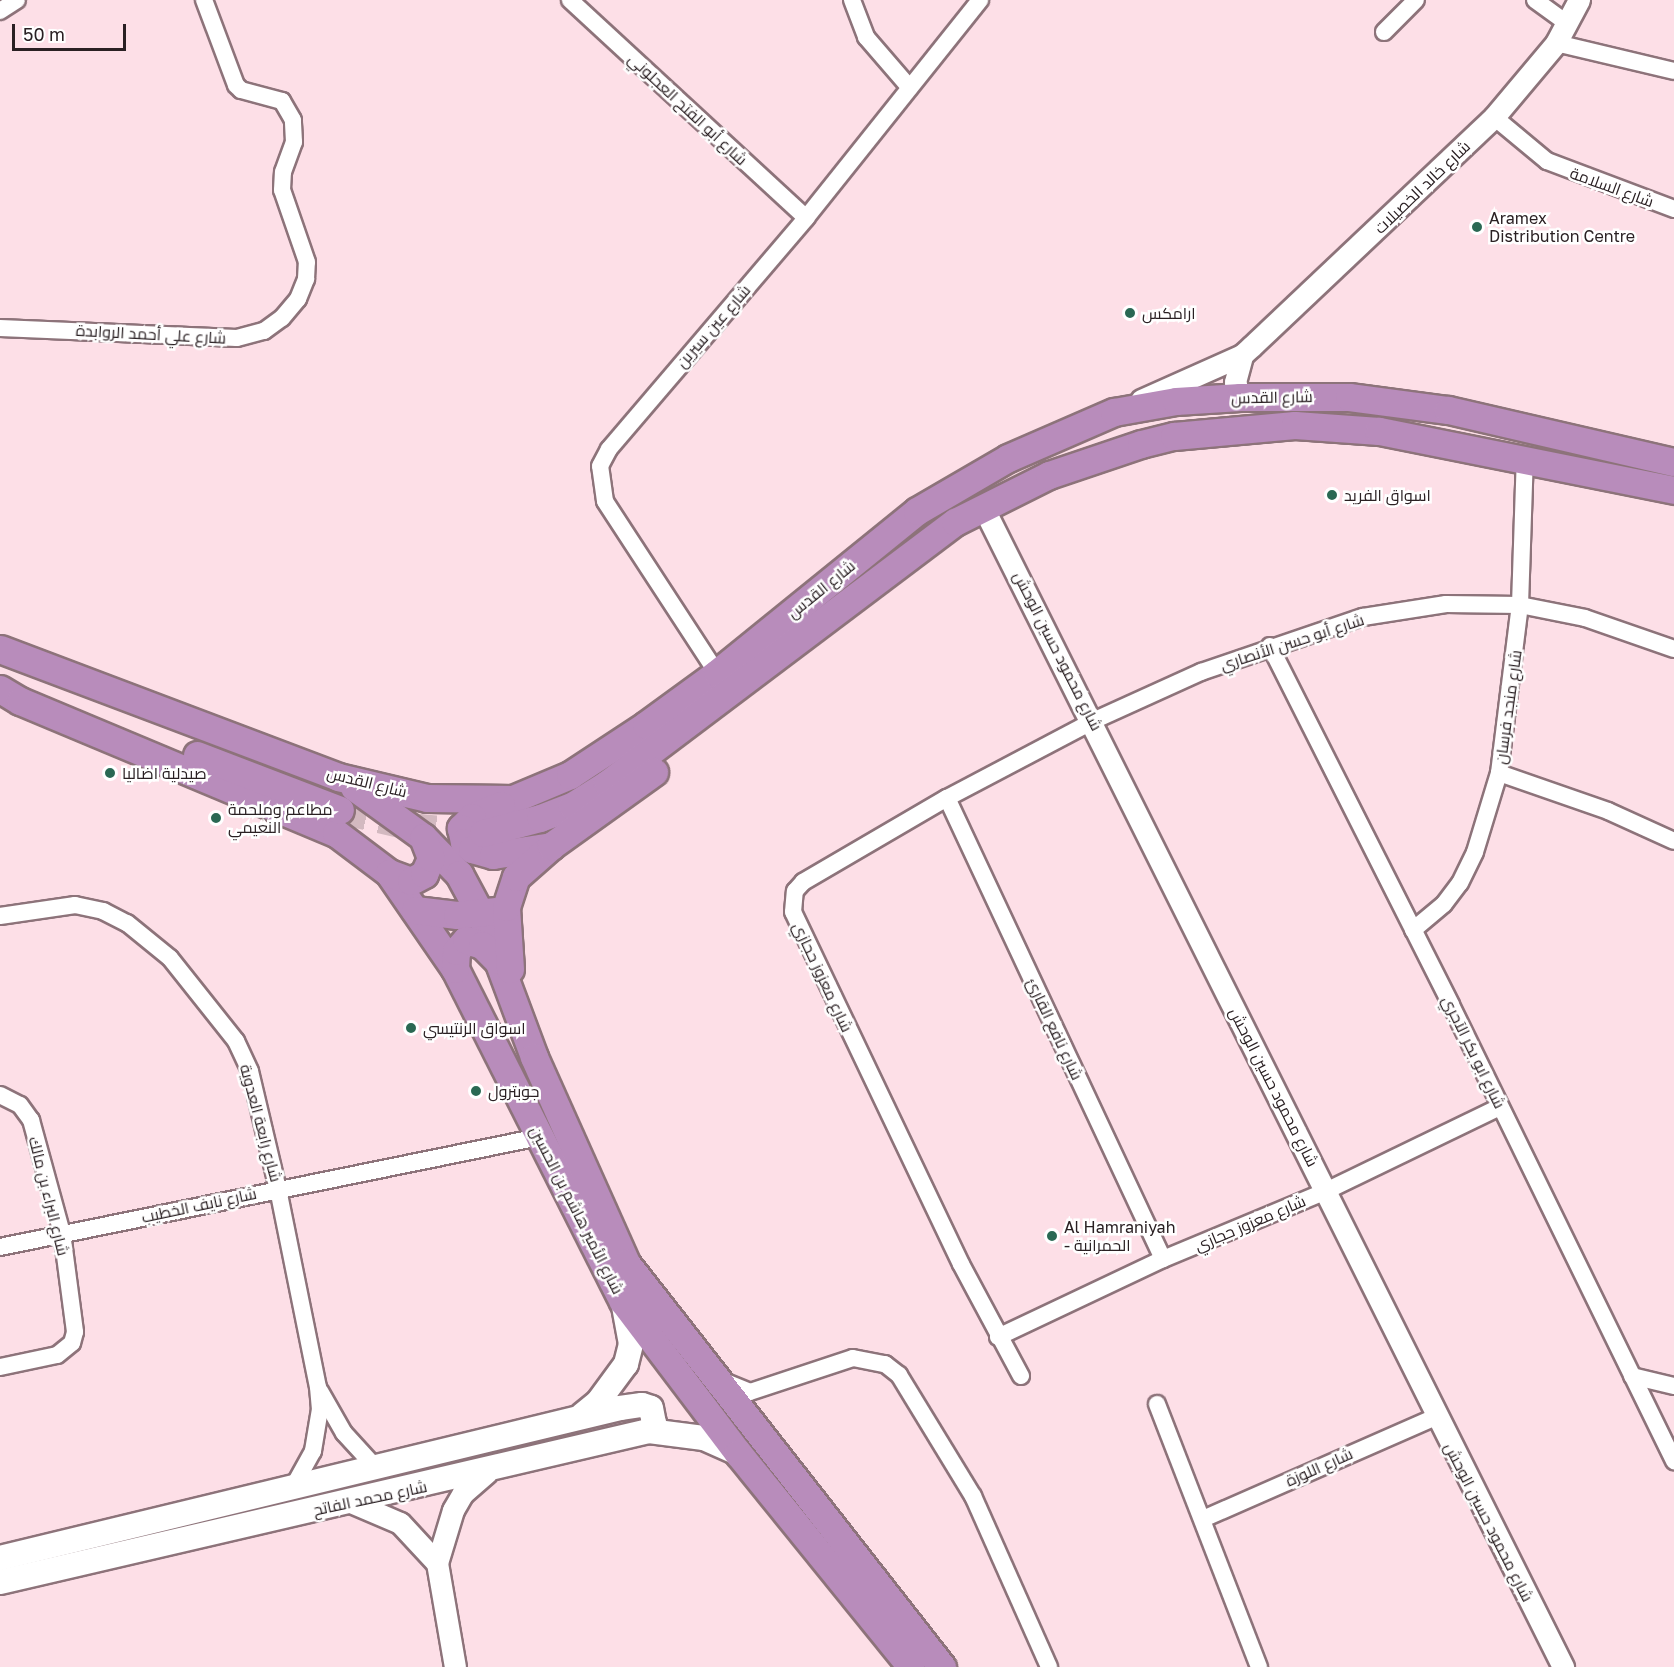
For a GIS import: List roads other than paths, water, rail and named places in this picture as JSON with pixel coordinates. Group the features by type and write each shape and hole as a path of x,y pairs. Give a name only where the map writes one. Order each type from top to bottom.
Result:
{"highway":[{"name":"شارع القدس","path":"0,649 338,777 427,798 513,799 547,787 579,769 717,673 917,511 1008,458 1114,412 1176,401 1240,396 1330,396 1398,402 1674,462"},
{"name":"شارع القدس","path":"483,833 551,814 606,784 915,550 983,507 1049,475 1142,444 1174,436 1294,425 1378,431 1525,458 1674,490"},
{"path":"511,989 493,911 516,877 551,846 884,597 900,578 915,550"},
{"name":"شارع القدس","path":"0,680 340,810"},
{"name":"شارع الأمير هاشم بن الحسين","path":"0,689 20,701 336,833 389,873 455,969 623,1301 738,1453 911,1667"},
{"name":"شارع الأمير هاشم بن الحسين","path":"338,777 370,796 423,837 493,911 497,960 511,989 534,1057 626,1263 716,1375 942,1667"},
{"path":"513,799 466,822 461,828 464,842 482,854 551,846"},
{"path":"389,873 411,880 424,874 431,858 423,837"},
{"path":"415,910 493,911"},
{"path":"455,969 456,951 466,940 482,945 497,960"}],"main road":[{"name":"شارع محمد الفاتح","path":"0,1558 292,1489 580,1416 598,1402 626,1364 631,1344 623,1301"},
{"path":"580,1416 642,1405 651,1408 655,1416 649,1431"},
{"name":"شارع محمد الفاتح","path":"0,1582 487,1472 649,1431 704,1438 738,1453"}],"street":[{"path":"0,10 17,0"},
{"name":"شارع علي أحمد الروابدة","path":"0,328 237,338 264,331 282,318 298,299 306,279 307,262 282,190 283,172 294,142 293,120 282,100 241,90 236,85 204,0"},
{"name":"شارع أبو الفتح العجلوني","path":"570,0 806,218"},
{"path":"852,0 866,37 909,88"},
{"name":"شارع عين سيرين","path":"717,673 605,501 600,466 609,449 806,218 980,0"},
{"path":"1383,32 1416,0"},
{"path":"1535,0 1568,24"},
{"name":"شارع خالد الخصيلات","path":"1114,412 1242,355 1494,117 1556,43 1579,0"},
{"path":"1556,43 1674,71"},
{"name":"شارع السلامة","path":"1494,117 1547,162 1674,209"},
{"path":"1240,396 1235,382 1242,355"},
{"name":"شارع منجد فرسان","path":"1413,930 1444,903 1460,884 1475,852 1499,773 1520,605 1525,458"},
{"name":"شارع محمود حسين الوحش","path":"983,507 1093,721 1326,1191 1435,1417 1563,1667"},
{"name":"شارع أبو حسن الأنصاري","path":"1093,721 1201,672 1270,646 1363,617 1446,604 1520,605 1585,618 1674,649"},
{"name":"شارع ابو بكر الآجري","path":"1270,646 1413,930 1674,1461"},
{"name":"شارع معزوز حجازي","path":"1021,1376 998,1337 793,912 795,891 803,882 947,798 1093,721"},
{"path":"1499,773 1608,811 1674,841"},
{"name":"شارع نافع القارئ","path":"947,798 1163,1259"},
{"name":"شارع رابعة العدوية","path":"0,916 75,905 103,911 127,923 170,958 225,1025 250,1071 279,1189 318,1387 320,1409 313,1451 292,1489"},
{"name":"شارع البراء بن مالك","path":"0,1095 20,1105 31,1120 62,1233 75,1332 72,1342 57,1354 0,1368"},
{"name":"شارع معزوز حجازي","path":"998,1337 1163,1259 1326,1191 1500,1107"},
{"name":"شارع نايف الخطيب","path":"0,1247 539,1137"},
{"path":"716,1375 738,1390 760,1389 853,1358 885,1364 899,1376 973,1496 1049,1667"},
{"path":"1632,1376 1674,1386"},
{"name":"شارع رابعة العدوية","path":"318,1387 344,1433 375,1467"},
{"path":"748,1417 748,1401 760,1389"},
{"path":"1157,1404 1260,1667"},
{"name":"شارع اللوزة","path":"1203,1518 1435,1417"},
{"path":"451,1666 437,1563 453,1510 463,1493 487,1472"},
{"path":"351,1502 400,1523 437,1563"}],"tunnel":[{"path":"340,810 409,826 483,833"}],"place":[{"name":"Aramex Distribution Centre","path":"1477,227"},
{"name":"ارامكس","path":"1130,313"},
{"name":"اسواق الفريد","path":"1332,495"},
{"name":"صيدلية اضاليا","path":"110,773"},
{"name":"مطاعم وملحمة النعيمي","path":"216,818"},
{"name":"اسواق الرنتيسي","path":"411,1028"},
{"name":"جوبترول","path":"476,1091"},
{"name":"Al Hamraniyah - الحمرانية","path":"1052,1236"}]}
